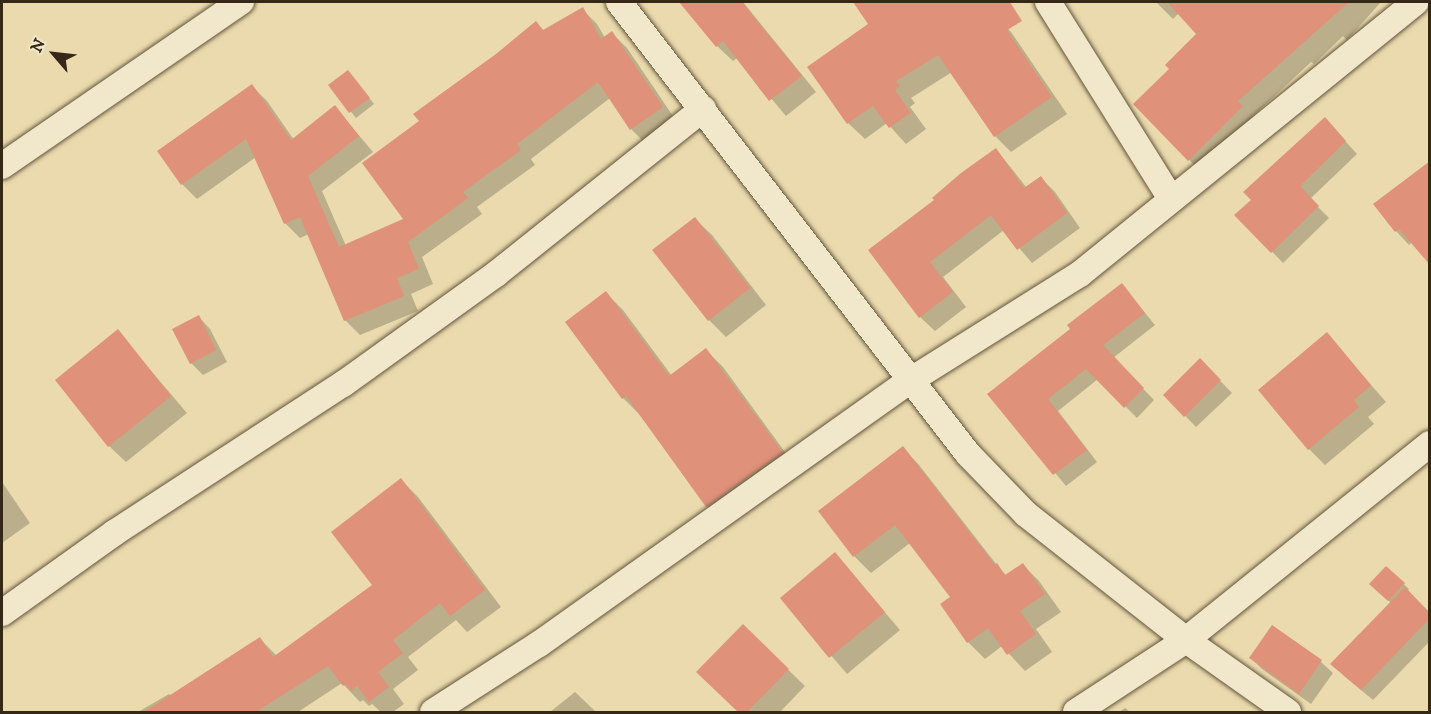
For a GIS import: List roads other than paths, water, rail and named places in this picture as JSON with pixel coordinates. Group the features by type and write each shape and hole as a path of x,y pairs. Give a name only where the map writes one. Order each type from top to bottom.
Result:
{"street":[{"path":"2,166 241,2"},
{"path":"619,2 968,454 1026,514 1186,640 1288,712"},
{"path":"1048,2 1171,199"},
{"path":"433,712 539,644 911,380 1080,274 1416,2"},
{"path":"2,613 114,533 343,384 496,274 703,109"},
{"path":"1076,712 1186,640 1430,444"}]}
